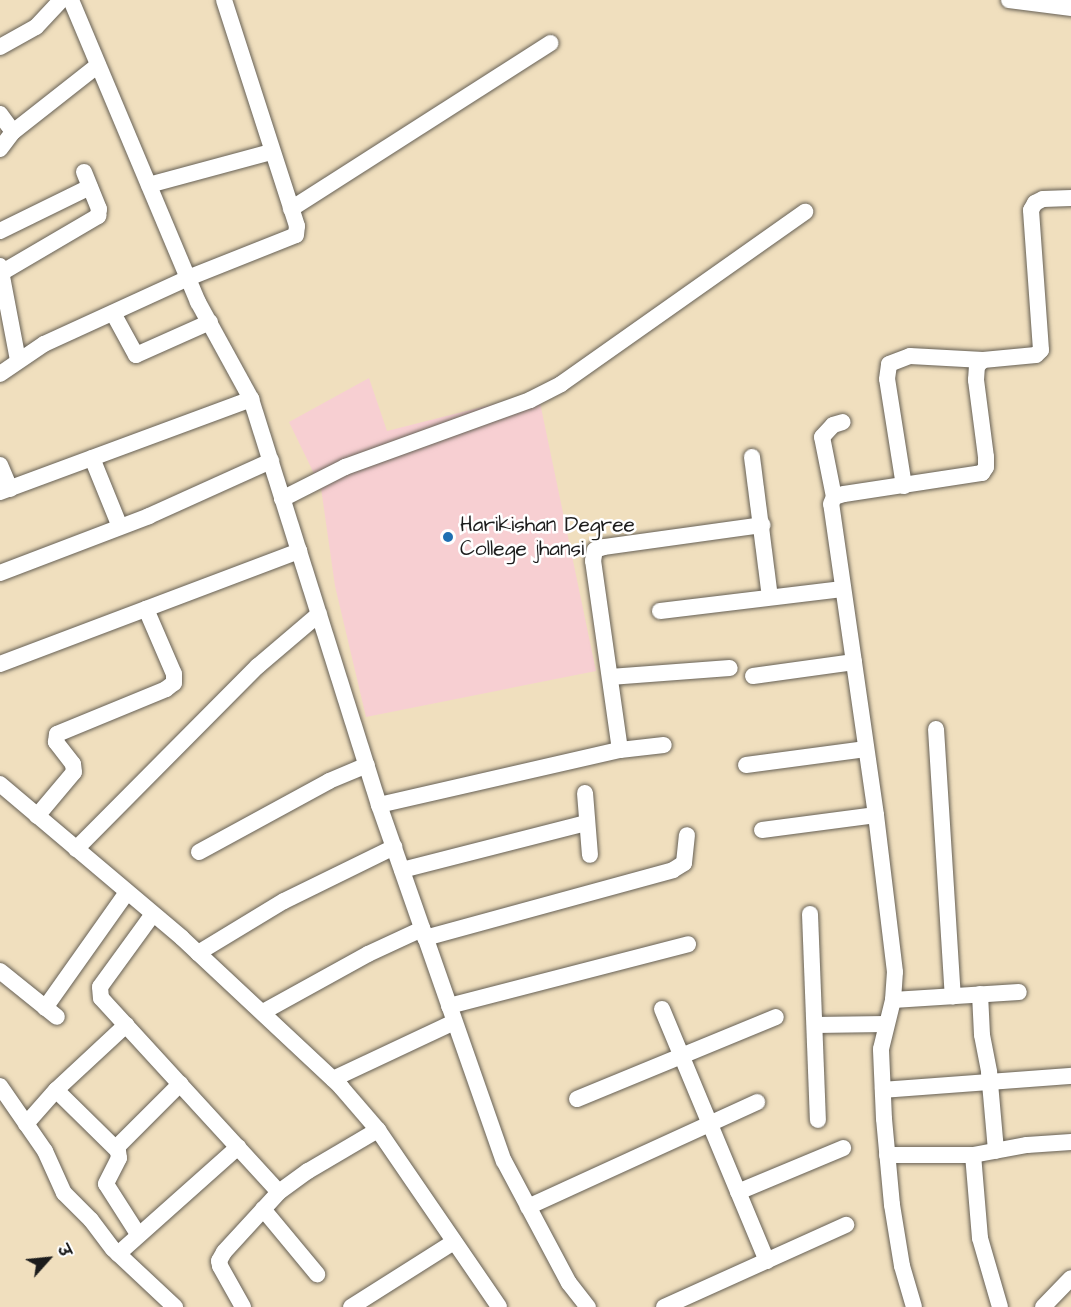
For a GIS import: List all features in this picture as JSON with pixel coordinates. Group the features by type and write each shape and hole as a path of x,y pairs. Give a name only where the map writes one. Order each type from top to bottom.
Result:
{"street":[{"path":"0,47 36,27 62,0"},
{"path":"71,0 188,278 250,399 379,805 504,1161 568,1283 588,1307"},
{"path":"0,374 44,344 188,278 292,238 298,232 224,0"},
{"path":"1009,0 1071,8"},
{"path":"291,208 551,43"},
{"path":"0,149 13,132 98,65"},
{"path":"0,114 13,132"},
{"path":"149,185 271,152"},
{"path":"0,231 87,179 99,209 95,219 1,269 18,360"},
{"path":"904,486 887,379 889,364 910,356 983,360 1036,355 1041,350 1031,210 1035,203 1043,199 1071,198"},
{"path":"282,499 345,467 530,400 561,384 805,212"},
{"path":"113,313 136,355 210,322"},
{"path":"834,497 982,474 986,467 986,457 976,380 977,366 983,360"},
{"path":"0,465 5,491 250,399"},
{"path":"843,422 833,425 822,437 834,497 831,504 876,814 895,972 893,1000 881,1048 883,1090 887,1155 902,1266 914,1307"},
{"path":"752,457 770,597"},
{"path":"92,458 120,527"},
{"path":"0,573 120,527 271,461"},
{"path":"620,750 593,561 595,550 762,525"},
{"path":"0,663 299,551"},
{"path":"660,611 843,589"},
{"path":"37,816 74,772 73,764 56,742 57,734 166,689 174,683 174,674 146,609"},
{"path":"76,849 258,666 319,614"},
{"path":"753,675 854,662"},
{"path":"610,678 730,668"},
{"path":"936,729 953,996"},
{"path":"379,805 620,750 664,745"},
{"path":"746,765 866,749"},
{"path":"199,852 329,781 367,765"},
{"path":"0,784 198,953 333,1079 378,1130 499,1307"},
{"path":"585,793 590,855"},
{"path":"762,830 876,814"},
{"path":"402,870 587,823"},
{"path":"263,1012 368,954 423,933 673,870 684,863 687,835"},
{"path":"198,953 284,901 394,847"},
{"path":"0,971 51,1012 127,892"},
{"path":"153,914 99,991 103,1002 279,1192"},
{"path":"810,915 818,1120"},
{"path":"333,1079 451,1014 688,944"},
{"path":"893,1000 1019,992"},
{"path":"980,994 982,1035 990,1082 996,1151"},
{"path":"662,1009 767,1261"},
{"path":"577,1099 681,1054 776,1017"},
{"path":"814,1025 886,1024"},
{"path":"26,1124 56,1090 126,1025"},
{"path":"883,1090 1071,1076"},
{"path":"116,1148 180,1084"},
{"path":"0,1086 45,1151 64,1193 118,1254 175,1307"},
{"path":"56,1090 116,1148 119,1158 106,1184 138,1234"},
{"path":"528,1207 757,1102"},
{"path":"243,1307 219,1261 224,1252 279,1192 308,1171 378,1130"},
{"path":"887,1155 973,1155 1027,1145 1071,1142"},
{"path":"118,1254 238,1147"},
{"path":"738,1192 843,1148"},
{"path":"973,1155 980,1238 1000,1307"},
{"path":"263,1209 317,1274"},
{"path":"663,1307 846,1225"},
{"path":"351,1307 454,1242"},
{"path":"1043,1307 1068,1289"}],"shaded area":[{"name":"Harikishan Degree College jhansi","path":"369,378 387,431 538,393 596,671 366,717 335,586 321,488 289,422"}],"place":[{"name":"Harikishan Degree College jhansi","path":"448,537"}]}
